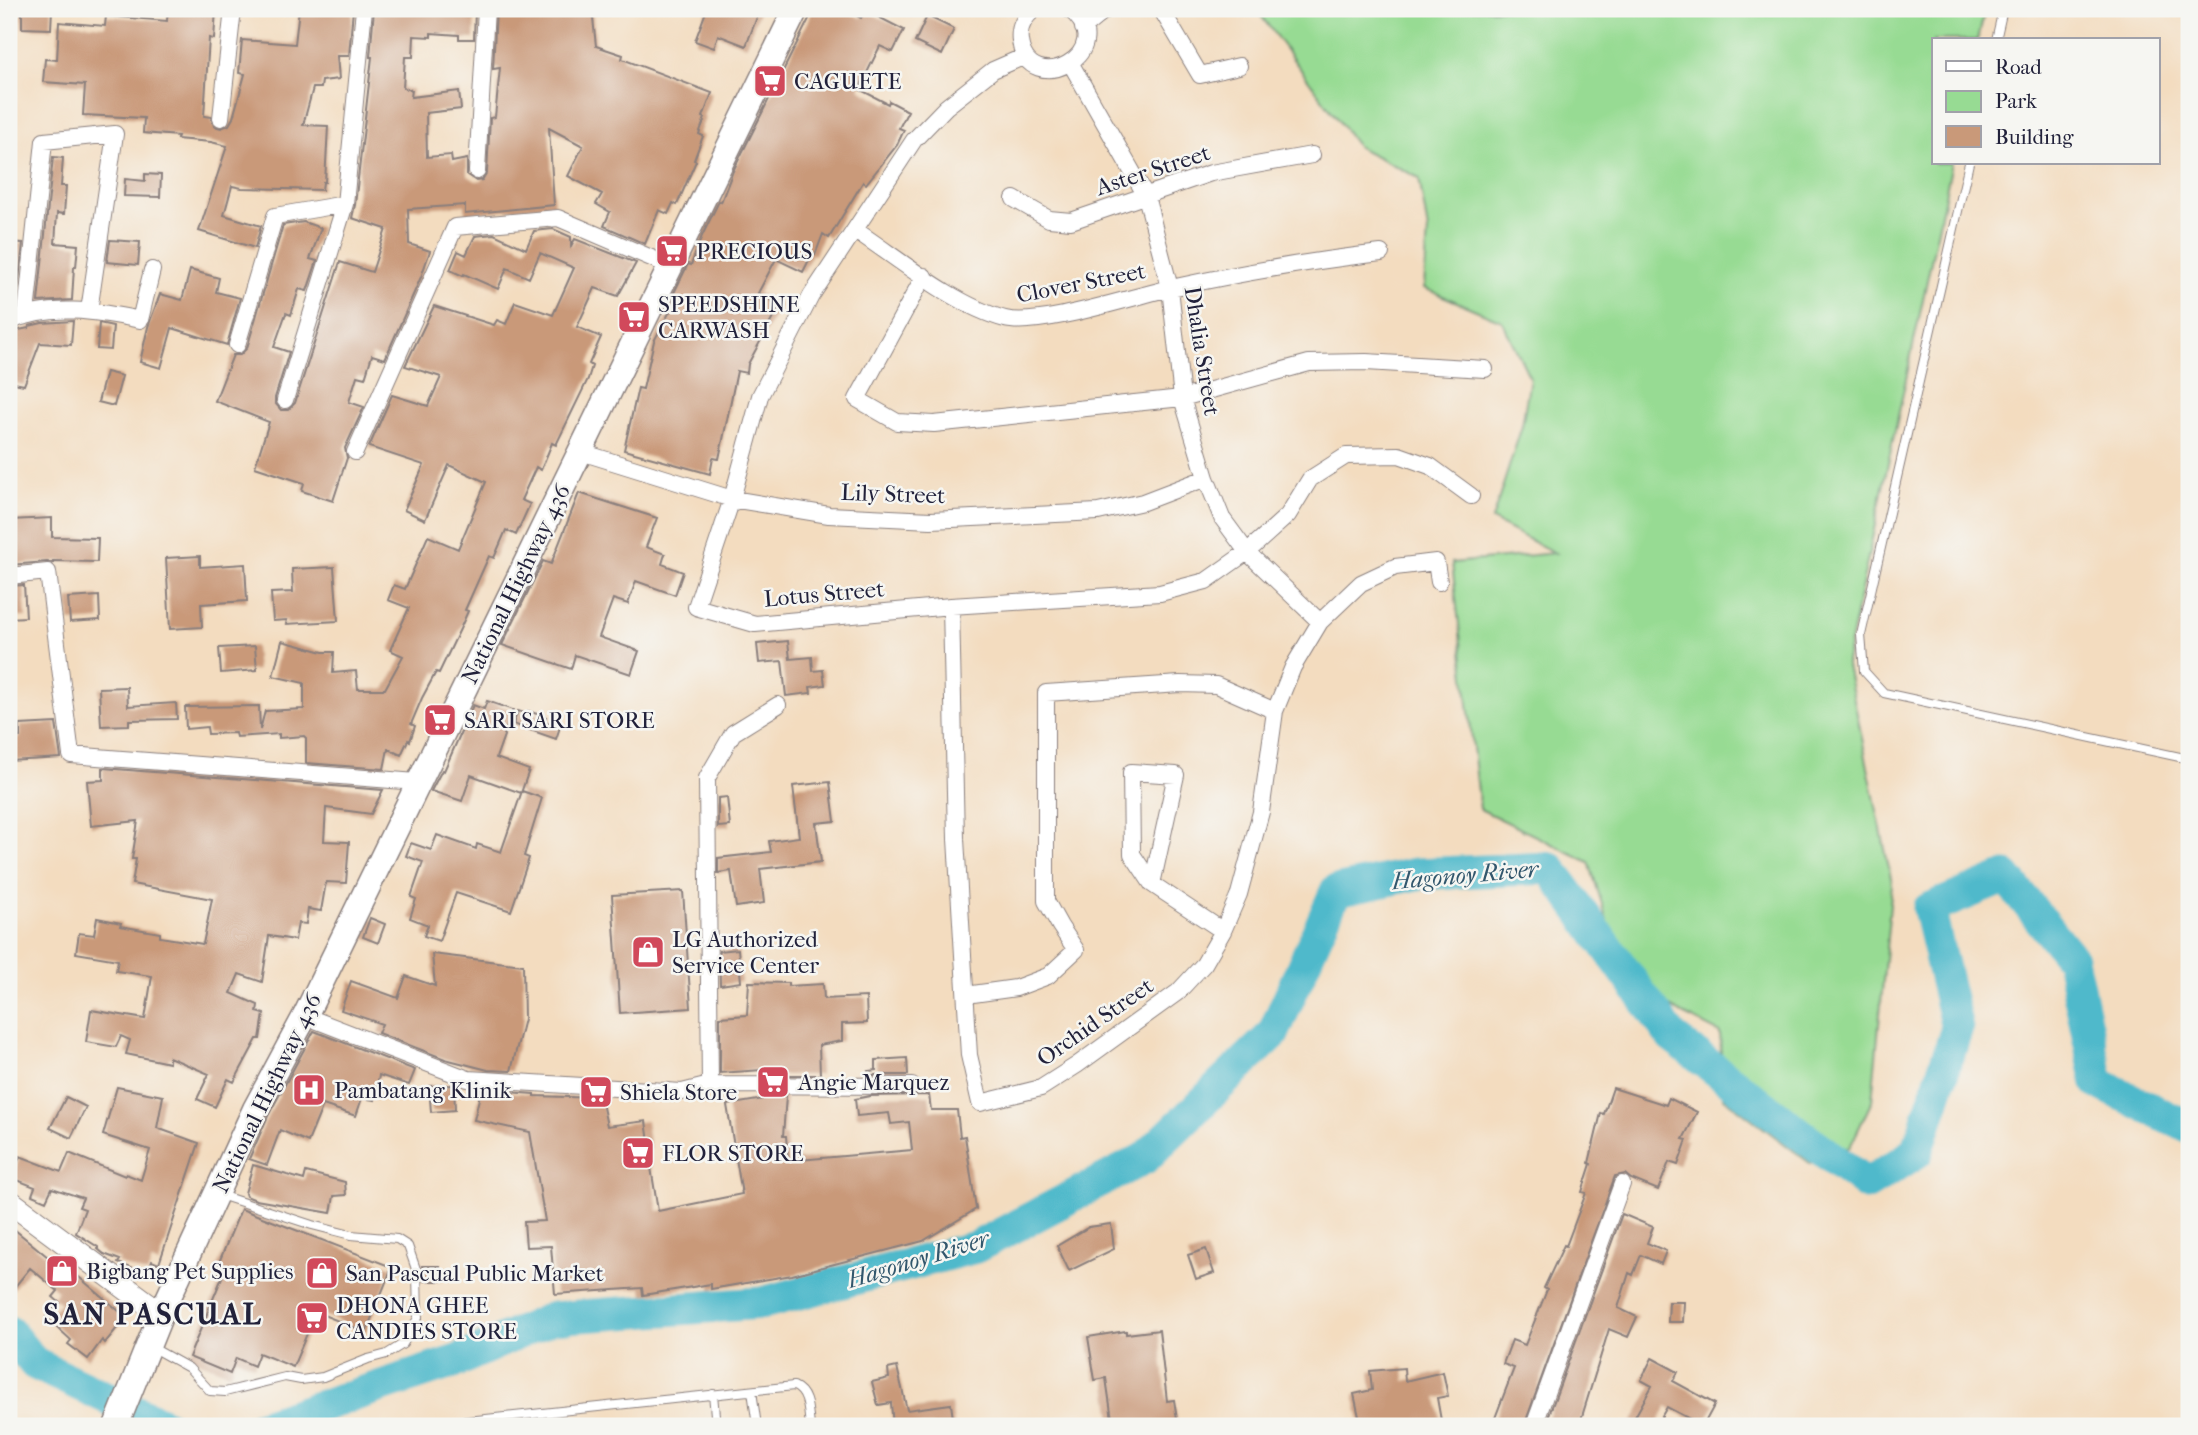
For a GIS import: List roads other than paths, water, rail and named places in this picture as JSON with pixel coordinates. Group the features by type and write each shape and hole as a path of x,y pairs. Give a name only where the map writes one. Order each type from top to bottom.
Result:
{"main road":[{"name":"National Highway 436","path":"116,1426 160,1314 255,1109 305,1016 796,9"},
{"path":"9,1201 160,1314"}],"street":[{"path":"221,118 233,9"},
{"path":"285,400 345,204 365,9"},
{"path":"477,171 486,9"},
{"path":"1029,10 1019,34 1020,46 1025,56 1041,68 1062,68 1071,64 1083,48 1083,28 1078,17 1069,9"},
{"path":"1083,28 1106,9"},
{"path":"1161,9 1200,75 1239,66"},
{"name":"Lotus Street","path":"1025,56 993,70 946,107 914,140 811,296 760,396 732,499 696,607 755,624 951,606 1160,593 1206,581 1247,552 1288,514 1310,479 1346,456 1399,455 1430,466 1471,496"},
{"name":"Dhalia Street","path":"1071,64 1146,196 1170,288 1182,398 1206,478 1222,518 1247,552 1320,622"},
{"path":"26,314 44,141 115,134 89,310"},
{"name":"Aster Street","path":"1014,199 1049,219 1071,221 1210,173 1312,155"},
{"path":"237,345 275,216 345,204"},
{"path":"355,452 455,227 558,218 670,266"},
{"name":"Clover Street","path":"855,230 971,308 1008,320 1041,319 1170,288 1285,265 1381,253"},
{"path":"9,322 26,314 89,310 140,320 152,270"},
{"path":"924,276 857,399 897,422 934,424 1182,398 1309,363 1366,362 1485,369"},
{"name":"Lily Street","path":"581,453 732,499 829,516 931,520 1098,512 1143,502 1206,478"},
{"name":"Orchid Street","path":"951,606 956,839 970,1055 980,1103 1041,1088 1178,992 1204,964 1223,931 1239,894 1261,812 1275,711 1293,667 1320,622 1361,583 1395,567 1436,562 1439,582"},
{"path":"9,576 48,572 71,755 418,782"},
{"path":"966,995 1016,988 1048,976 1076,950 1046,901 1046,693 1180,684 1216,685 1275,711"},
{"path":"710,1085 707,778 733,733 778,705"},
{"path":"1152,884 1176,775 1131,772 1132,854 1152,884 1223,931"},
{"path":"305,1016 468,1079 682,1092 710,1085 912,1086"},
{"path":"1534,1426 1622,1184"}],"lane":[{"path":"1996,38 2003,9"},
{"path":"1969,164 1861,635 1864,671 1884,693 2189,759"},
{"path":"149,1346 189,1368 210,1391 225,1392 285,1377 301,1380 323,1377 387,1354 403,1344 412,1332 418,1318 417,1272 408,1246 397,1238 351,1235 217,1194"},
{"path":"421,1426 794,1386 801,1390 807,1402 810,1426"},
{"path":"752,1391 757,1426"},
{"path":"713,1394 716,1426"}],"waterway":[{"name":"Hagonoy River","path":"261,1426 457,1361 552,1318 762,1303 976,1247 1145,1158 1273,1034 1336,891 1416,874 1550,868 1672,1037 1867,1184 1917,1152 1957,1028 1929,909 2006,877 2072,959 2098,1083 2186,1126 2189,1120"},
{"name":"Hagonoy River","path":"9,1332 35,1364 167,1426"}],"place":[{"name":"CAGUETE","path":"770,81"},
{"name":"PRECIOUS","path":"672,251"},
{"name":"SPEEDSHINE CARWASH","path":"634,317"},
{"name":"SARI SARI STORE","path":"440,720"},
{"name":"LG Authorized Service Center","path":"648,952"},
{"name":"Angie Marquez","path":"773,1082"},
{"name":"Pambatang Klinik","path":"309,1090"},
{"name":"Shiela Store","path":"596,1092"},
{"name":"FLOR STORE","path":"638,1153"},
{"name":"Bigbang Pet Supplies","path":"62,1271"},
{"name":"San Pascual Public Market","path":"322,1273"},
{"name":"DHONA GHEE CANDIES STORE","path":"312,1318"}],"district":[{"name":"SAN PASCUAL","path":"153,1314"}]}
